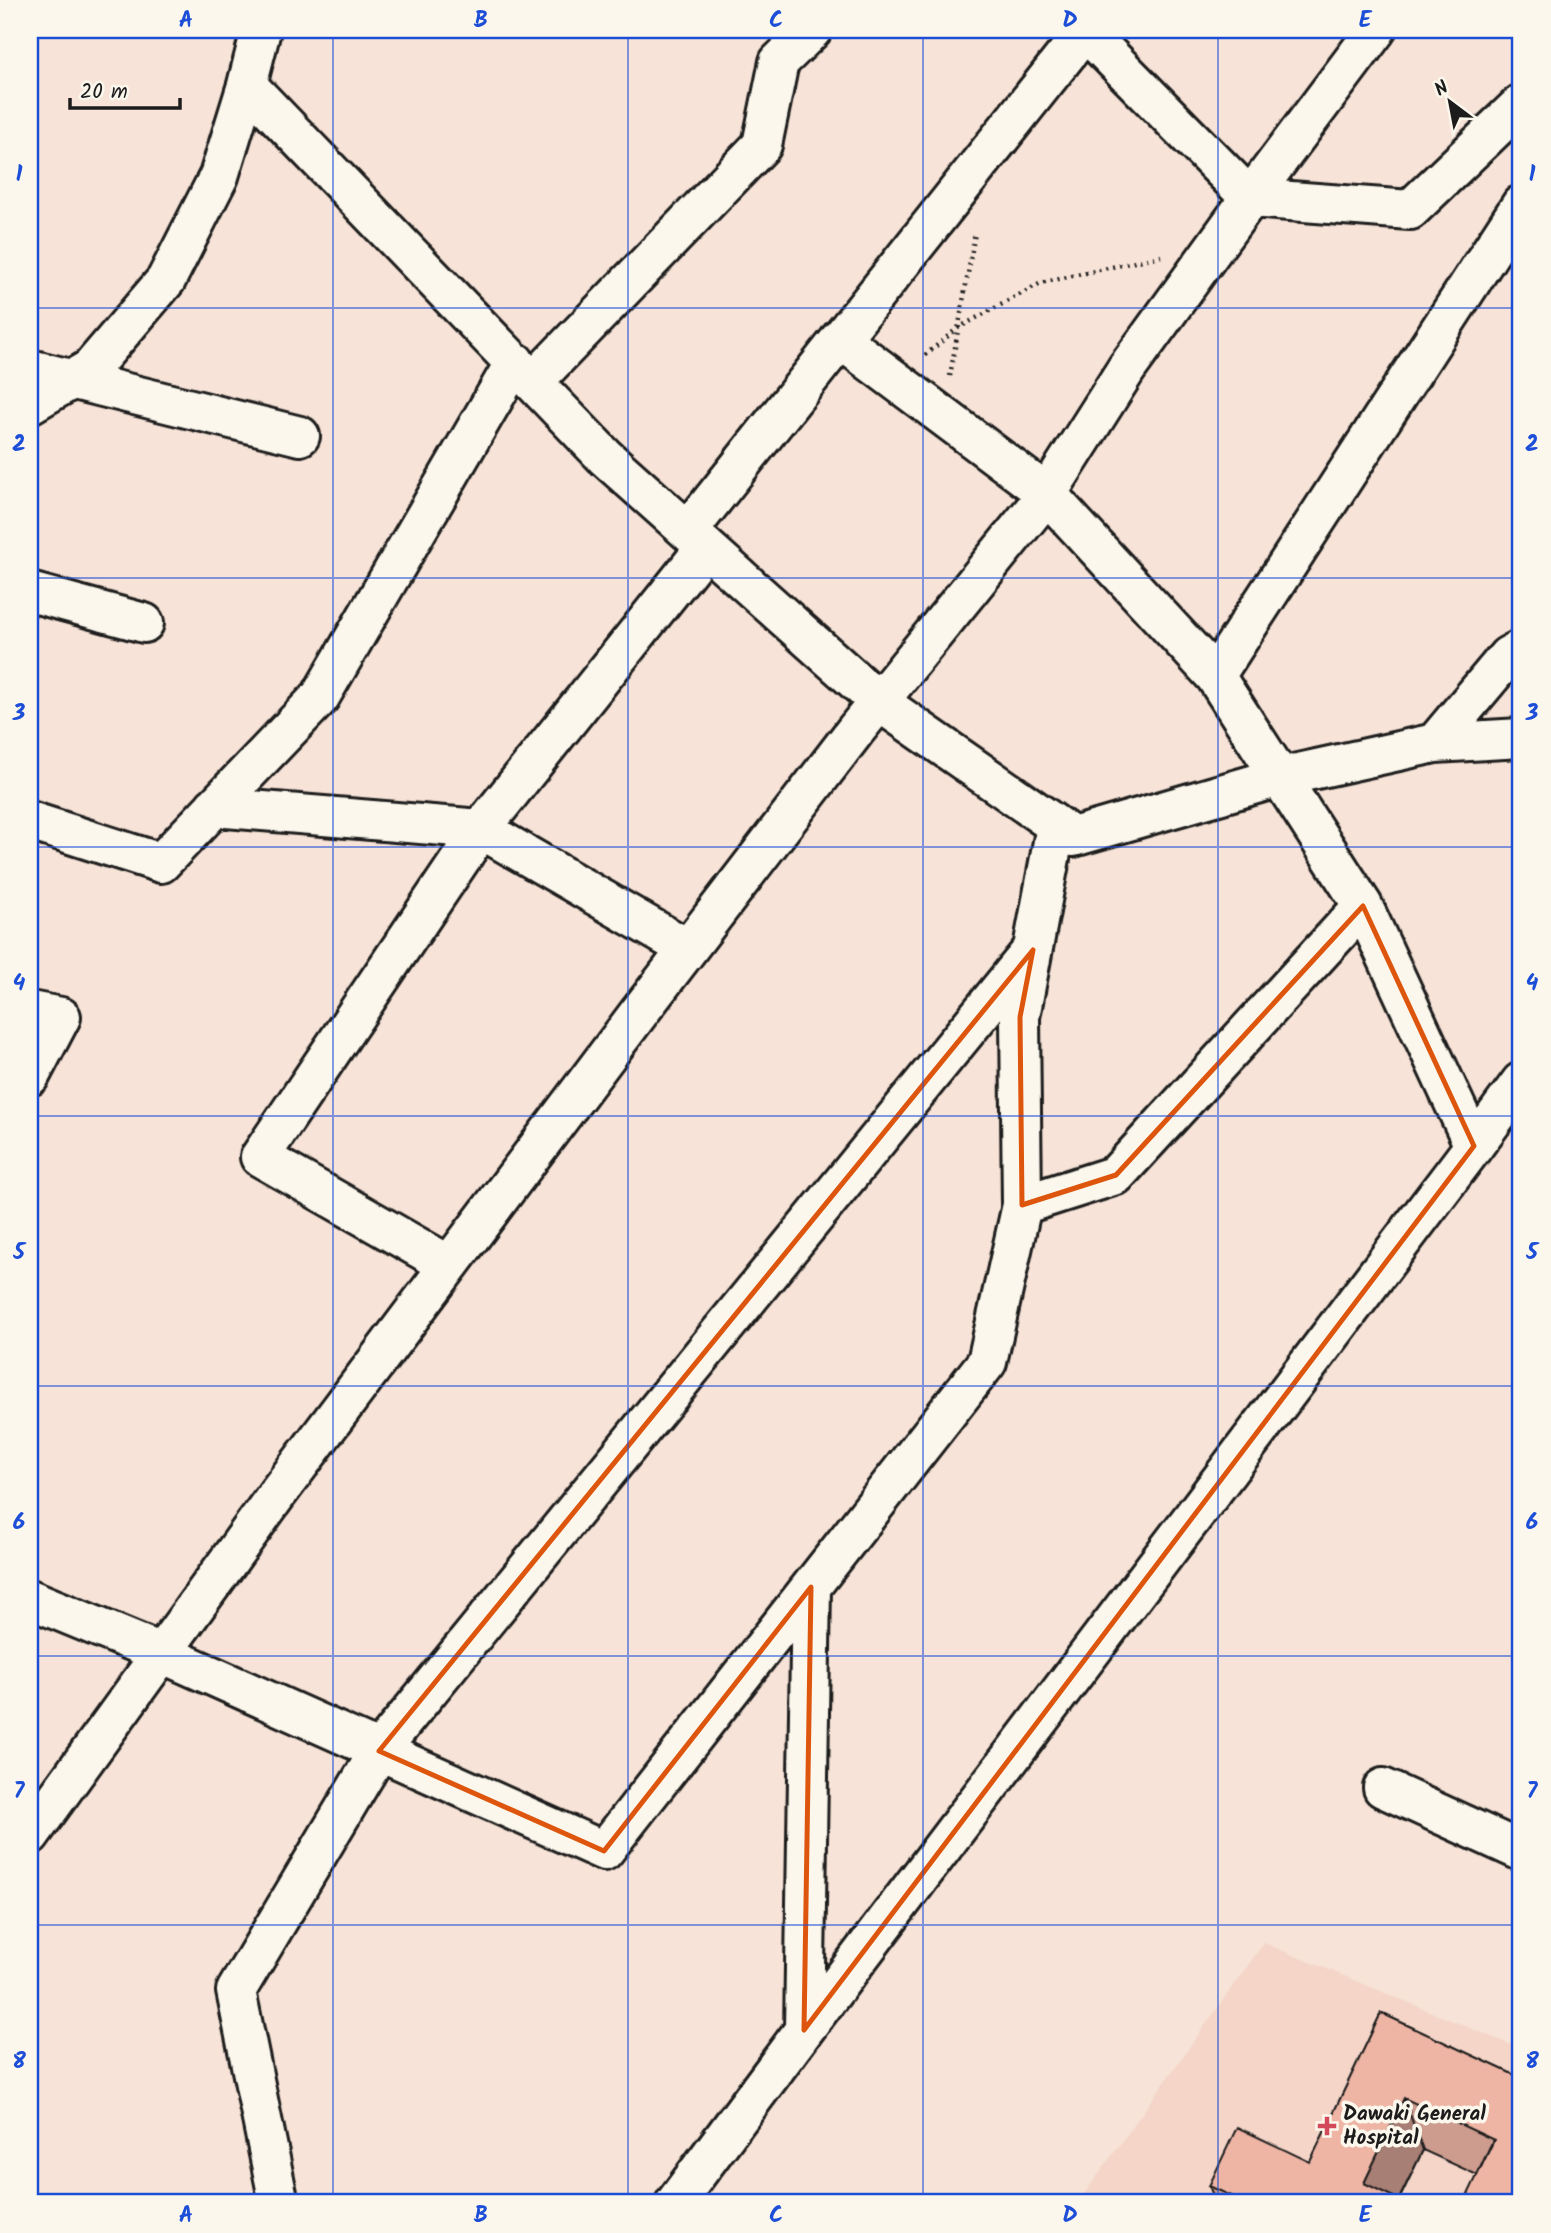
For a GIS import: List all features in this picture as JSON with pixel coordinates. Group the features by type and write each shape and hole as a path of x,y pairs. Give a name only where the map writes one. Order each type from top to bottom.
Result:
{"street":[{"path":"30,404 90,369 166,280 219,176 261,30"},
{"path":"30,821 160,863 320,697 524,372 762,145 779,62 812,30"},
{"path":"30,1835 277,1494 688,949 878,701 1047,494 1127,368 1376,30"},
{"path":"449,1265 260,1157 481,830 697,539 841,339 1084,31 1250,198 1410,210 1521,104"},
{"path":"247,85 605,457 878,701 1073,838 1280,777 1435,743 1521,738"},
{"path":"1215,676 1521,205"},
{"path":"841,339 1047,494 1215,676 1363,906 1474,1146"},
{"path":"30,369 300,436"},
{"path":"30,592 144,623"},
{"path":"1435,743 1517,648"},
{"path":"214,807 481,830 688,949"},
{"path":"30,1599 161,1653 604,1851 987,1362 1022,1205 1020,1017 1056,826"},
{"path":"1022,1205 1116,1175 1363,906"},
{"path":"279,2203 236,1991 379,1751 1032,950"},
{"path":"30,1011 61,1017 30,1076"},
{"path":"675,2203 1521,1082"},
{"path":"804,2030 811,1587"},
{"path":"1383,1788 1521,1851"}],"path":[{"path":"943,416 977,220"},
{"path":"894,380 958,328 1041,283 1218,243"}],"highlighted area":[{"path":"1363,906 1474,1146 804,2030 811,1587 604,1851 379,1751 1033,950 1020,1017 1022,1205 1116,1175"}],"shaded area":[{"name":"Dawaki General Hospital","path":"1264,1943 1521,2049 1521,2203 1078,2203"}],"building":[{"path":"1381,2013 1521,2078 1521,2203 1464,2203 1494,2140 1404,2098 1364,2183 1406,2203 1247,2203 1209,2186 1237,2127 1310,2162"}],"place":[{"name":"Dawaki General Hospital","path":"1327,2126"}]}
